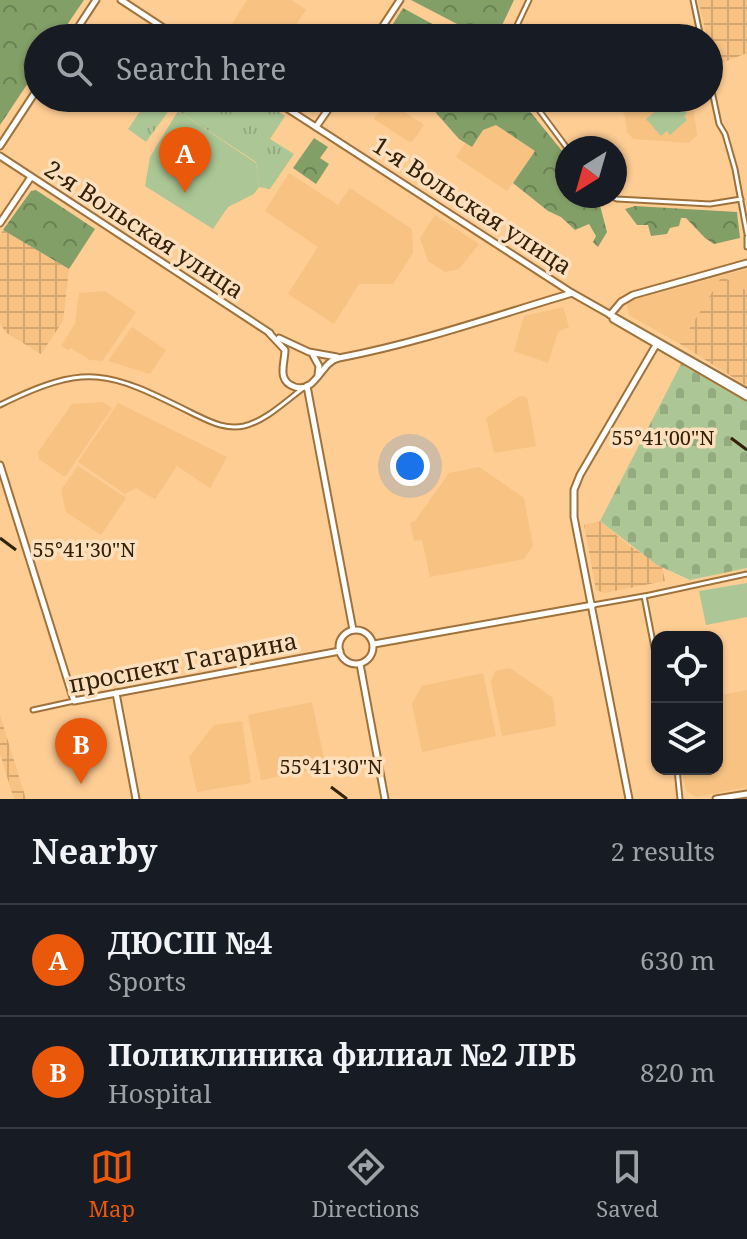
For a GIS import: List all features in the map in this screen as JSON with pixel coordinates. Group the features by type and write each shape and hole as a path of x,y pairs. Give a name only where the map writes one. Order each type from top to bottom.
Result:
{"street":[{"path":"80,24 96,0"},
{"path":"121,0 158,24"},
{"path":"384,24 400,0"},
{"path":"518,24 529,0"},
{"path":"693,0 698,24"},
{"path":"0,146 24,109"},
{"name":"1-я Вольская улица","path":"293,112 610,315"},
{"path":"316,127 326,112"},
{"path":"540,112 558,136"},
{"path":"716,112 735,169 747,247"},
{"name":"2-я Вольская улица","path":"0,156 269,333 307,351"},
{"path":"0,223 31,177"},
{"path":"627,200 704,204 741,199"},
{"path":"610,315 621,302 633,295 744,264 746,256"},
{"path":"0,405 47,383 92,376 133,384 213,423 233,427 260,420 316,379 331,361 376,351 572,293"},
{"path":"610,315 656,345 747,394"},
{"path":"610,315 747,394"},
{"name":"2-я Вольская улица","path":"269,333 284,347 284,359"},
{"path":"629,799 574,517 574,490 594,449 656,345"},
{"path":"287,401 290,390 282,373 284,359 295,351 345,357"},
{"path":"307,351 319,366 316,379"},
{"path":"288,382 295,387 306,387"},
{"path":"306,387 353,630"},
{"path":"0,465 74,701"},
{"path":"374,644 644,596 747,574"},
{"path":"644,596 651,632"},
{"path":"353,630 366,633 374,644"},
{"path":"353,630 340,640 340,651 345,660 360,664 369,659 374,644"},
{"name":"проспект Гагарина","path":"33,710 340,651"},
{"path":"360,664 385,799"},
{"path":"116,693 136,799"},
{"path":"678,775 680,799"},
{"path":"716,799 747,794"}],"shaded area":[{"path":"247,0 292,0 306,10 296,24 232,24"},
{"path":"698,0 747,0 747,53 723,62 723,24 704,24"},
{"path":"379,112 404,112 424,125 409,142 374,119"},
{"path":"622,112 694,112 697,135 689,143 634,139 627,133"},
{"path":"496,125 535,151 507,191 456,157 465,143 472,147 483,130"},
{"path":"289,173 338,205 350,188 412,229 413,253 393,284 359,284 334,324 288,294 318,247 265,211"},
{"path":"435,215 479,244 459,269 445,272 428,261 420,238"},
{"path":"3,230 69,269 63,321 41,354 5,332 0,322 0,235"},
{"path":"747,269 747,291 722,276 680,344 629,315 626,302"},
{"path":"722,276 747,291 747,386 680,344"},
{"path":"105,291 136,312 102,361 90,360 71,348 68,350 61,346 75,324 79,293"},
{"path":"563,307 569,327 558,332 548,363 514,351 524,316"},
{"path":"132,327 166,350 150,374 108,361"},
{"path":"520,396 527,397 536,446 494,453 486,418"},
{"path":"103,402 112,408 65,477 39,459 38,452 72,404"},
{"path":"118,403 227,457 210,488 177,466 155,499 136,488 125,494 78,462"},
{"path":"78,466 126,498 101,535 66,512 61,490"},
{"path":"479,467 524,498 533,546 524,559 430,577 422,540 414,541 410,523 415,521 449,473"},
{"path":"600,521 662,567 665,581 604,593 596,590 584,525"},
{"path":"510,668 553,698 556,726 502,736 491,682 495,671"},
{"path":"483,673 496,736 422,752 412,704 422,686"},
{"path":"747,690 747,787 696,797 686,791 682,775 723,775 723,695"},
{"path":"312,702 326,768 261,780 248,715"},
{"path":"0,715 26,799 14,799 0,754"},
{"path":"242,721 251,783 197,792 189,757 214,725"}],"green space":[{"path":"0,0 84,0 68,24 24,24 24,89 0,125"},
{"path":"411,0 514,0 503,24 457,24"},
{"path":"403,8 432,24 393,24"},
{"path":"140,112 168,112 146,142 128,129"},
{"path":"180,112 279,112 285,116 270,139 294,154 270,189 259,187 256,162"},
{"path":"180,112 256,163 259,187 254,194 228,207 213,229 145,186 150,157"},
{"path":"436,112 530,112 555,142 555,208 601,208 607,232 598,247 593,242 596,236 589,224 575,230 513,183 535,151 496,125 483,130 472,147 459,139"},
{"path":"654,112 687,113 684,116 687,120 670,135 667,131 661,136 646,119"},
{"path":"314,138 328,147 320,158 329,164 316,184 293,168"},
{"path":"36,190 95,229 69,269 3,230 31,191"},
{"path":"635,206 737,212 740,238 714,244 686,218 681,218 679,226 670,228 667,234 651,236 648,225 637,225 625,209"},
{"path":"681,364 747,402 747,568 690,580 657,565 600,521"},
{"path":"747,583 747,617 706,625 699,591"}],"place":[{"name":"ДЮСШ №4","path":"185,193"},
{"name":"Поликлиника филиал №2 ЛРБ","path":"81,784"}]}
